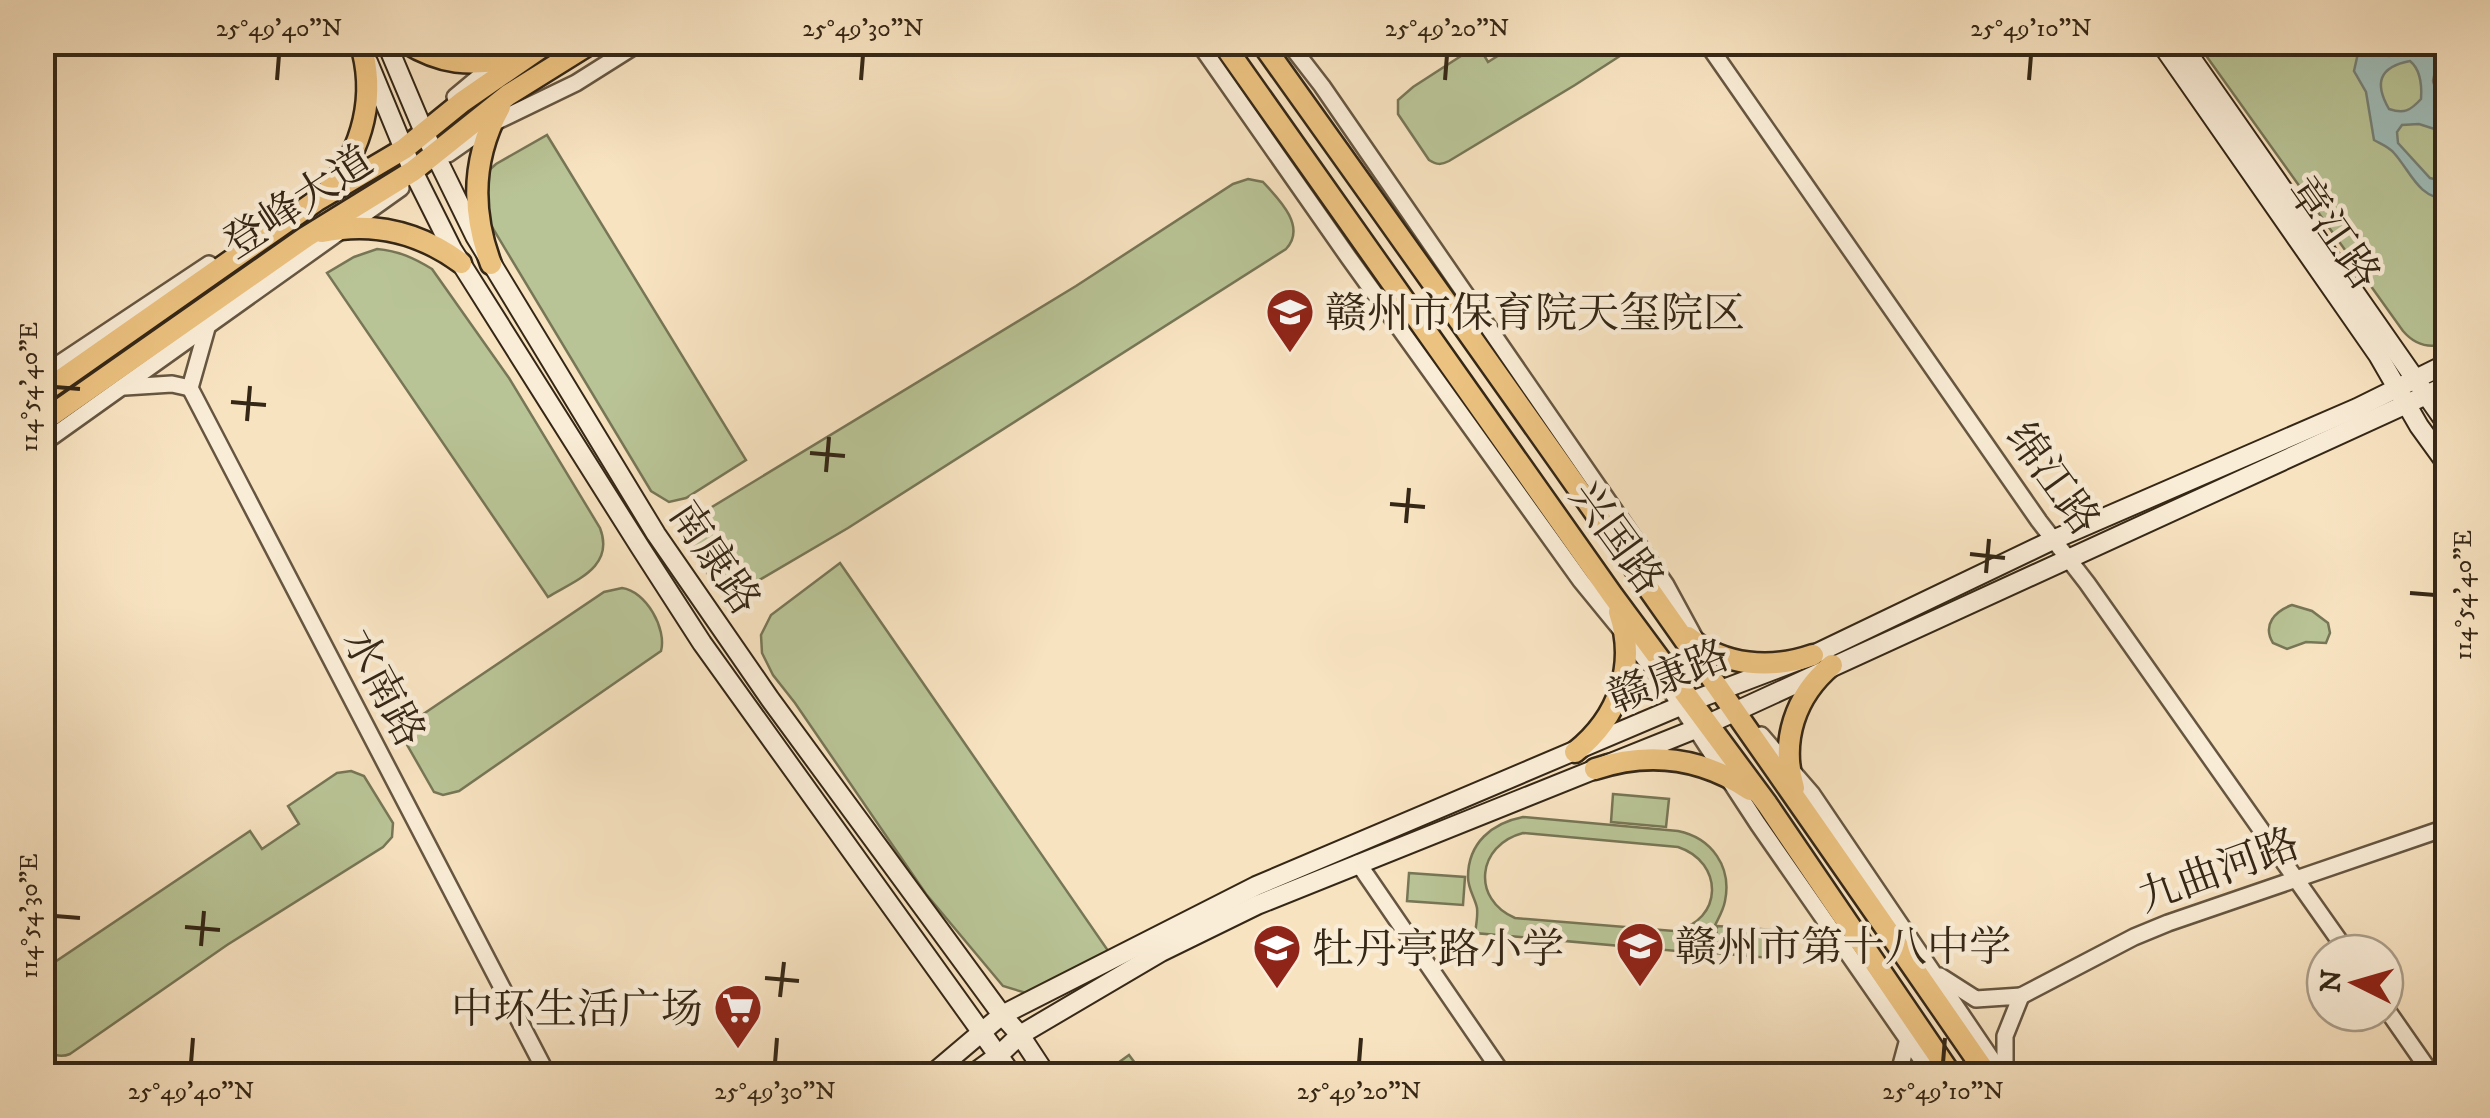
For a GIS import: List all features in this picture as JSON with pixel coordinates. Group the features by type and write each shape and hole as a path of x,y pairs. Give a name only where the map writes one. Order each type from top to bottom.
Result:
{"main road":[{"name":"南康路","path":"360,42 414,174 460,263 702,643 1013,1076"},
{"path":"316,201 340,175 358,140 366,110 367,80 360,42"},
{"name":"南康路","path":"386,42 422,129 491,264 656,534 770,699 1048,1076"},
{"path":"405,42 442,60 474,64 496,62 525,51"},
{"name":"登峰大道","path":"42,393 402,145 525,51 549,42"},
{"name":"登峰大道","path":"42,422 306,237 414,174 508,95 592,42"},
{"name":"兴国路","path":"1222,42 1702,726 1767,804 1952,1076"},
{"name":"兴国路","path":"1262,42 1662,610 1739,710 1988,1076"},
{"name":"章江路","path":"2160,42 2378,354 2448,466"},
{"name":"章江路","path":"2180,42 2448,426"},
{"path":"491,264 480,230 476,195 480,160 491,124 508,95"},
{"path":"306,237 372,227 404,233 434,245 460,263"},
{"path":"2390,344 2415,360 2448,362"},
{"name":"赣康路","path":"970,1076 1020,1035 1162,952 1257,905 1739,710 2069,559 2402,397 2415,380 2448,362"},
{"name":"赣康路","path":"930,1076 1002,1014 1256,886 1723,689 1813,655 2055,539 2402,397 2426,396 2448,385"},
{"path":"1576,752 1598,732 1620,694 1626,665 1626,635 1613,596"},
{"path":"1662,610 1683,634 1722,657 1752,664 1784,664 1813,655"},
{"path":"1801,804 1789,768 1790,734 1798,708 1812,684 1832,666"},
{"path":"1594,769 1655,758 1686,762 1724,774 1767,804"},
{"path":"42,1064 48,1076"}],"street":[{"path":"436,158 491,124 576,83 641,42"},
{"path":"1198,42 1580,581 1687,704"},
{"path":"1288,42 1666,585 1723,689"},
{"name":"绵江路","path":"1706,42 2039,521 2334,933"},
{"path":"422,129 496,62"},
{"path":"42,375 340,175 402,145"},
{"path":"42,444 347,228 414,174"},
{"path":"125,387 172,384 190,388 207,328"},
{"name":"水南路","path":"190,388 548,1076"},
{"path":"1739,710 1812,794 2004,1076"},
{"path":"1702,726 1724,774 1932,1076"},
{"name":"九曲河路","path":"2021,996 2168,923 2448,826"},
{"path":"1358,863 1504,1076"},
{"path":"1932,971 1976,999 2021,996 2005,1036 2004,1076"},
{"path":"2403,1033 2433,1076"},
{"path":"1898,1076 1908,1040"}],"green space":[{"path":"1520,42 1640,43 1449,161 1439,164 1429,160 1398,114 1398,100 1478,45 1488,62"},
{"path":"2197,43 2447,43 2447,343 2423,344 2403,331"},
{"path":"547,135 746,460 686,498 669,502 651,491 486,217 487,172"},
{"path":"1248,179 1263,182 1288,214 1294,232 1286,249 848,528 739,592 722,592 713,583 692,539 693,526 702,513 1076,286 1233,184"},
{"path":"377,249 406,256 432,269 509,378 600,528 603,541 598,562 581,578 548,597 327,273"},
{"path":"840,563 1111,955 1036,996 1003,986 926,894 773,675 762,653 761,635 771,615"},
{"path":"622,588 639,596 653,612 661,632 661,651 459,791 443,795 434,792 406,743 407,725 604,592"},
{"path":"2292,605 2312,611 2328,623 2326,643 2306,642 2287,649 2273,643 2269,630 2272,620"},
{"path":"351,771 364,776 393,823 392,837 383,847 227,945 70,1054 52,1054 43,1046 43,970 250,831 262,849 299,824 288,806 337,773"},
{"path":"1613,794 1669,799 1666,827 1611,822"},
{"path":"1523,817 1678,831 1701,840 1717,856 1726,889 1712,933 1710,954 1475,933 1477,908 1468,877 1472,854 1484,836","holes":["1523,833 1678,847 1704,865 1712,891 1702,916 1674,931 1515,918 1491,898 1486,886 1485,873 1496,849"]},
{"path":"1409,873 1465,877 1463,905 1407,901"},
{"path":"1717,926 1773,930 1770,958 1715,953"},
{"path":"1129,1055 1144,1075 1101,1075"}],"water":[{"path":"2398,43 2441,43 2433,81 2447,133 2419,124 2402,125 2397,132 2398,143 2430,178 2447,182 2447,199 2422,189 2392,151 2374,140 2366,92 2354,71 2358,53 2389,56","holes":["2410,61 2420,78 2421,99 2407,110 2389,109 2382,78 2392,67"]}],"place":[{"name":"赣州市保育院天玺院区","path":"1290,354"},
{"name":"赣州市第十八中学","path":"1640,988"},
{"name":"牡丹亭路小学","path":"1277,990"},
{"name":"中环生活广场","path":"738,1050"}]}
